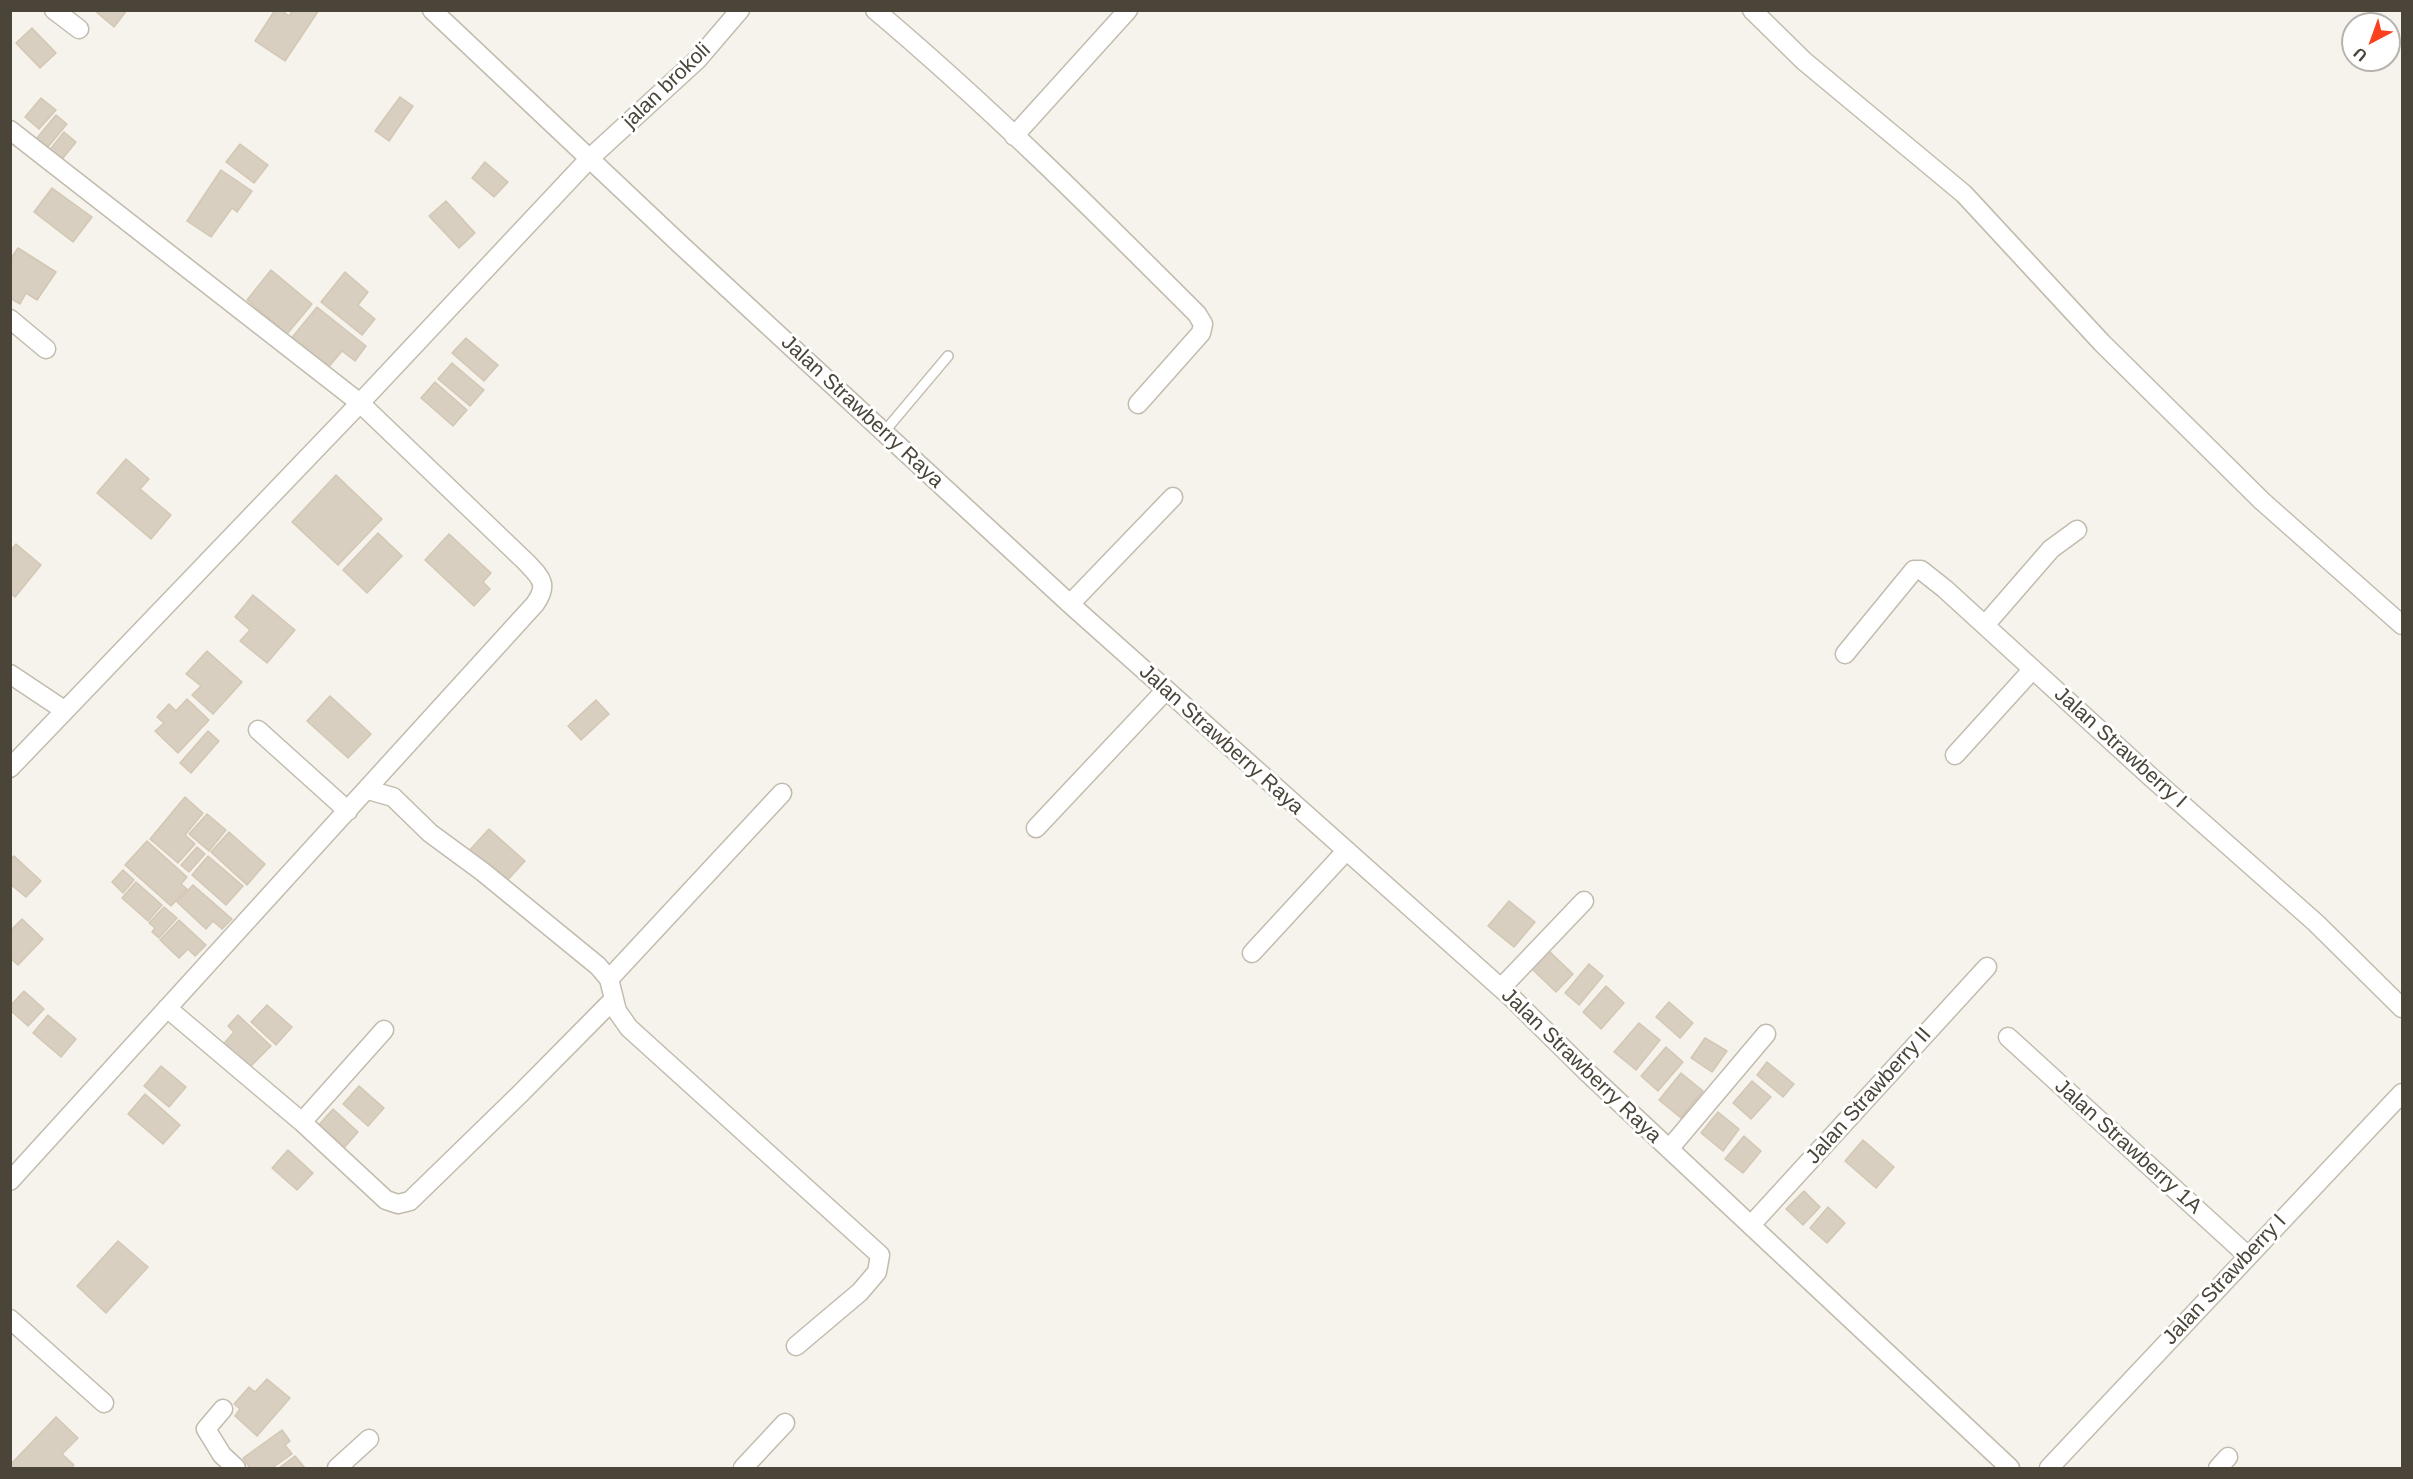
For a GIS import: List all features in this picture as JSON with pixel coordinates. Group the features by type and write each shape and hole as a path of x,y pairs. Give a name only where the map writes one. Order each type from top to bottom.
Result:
{"street":[{"path":"54,10 79,29"},
{"name":"Jalan Strawberry Raya","path":"432,10 681,245 1164,691 1501,988 1668,1149 2010,1468"},
{"name":"jalan brokoli","path":"10,768 176,597 590,158 698,59 740,10"},
{"path":"875,10 931,58 1014,136 1197,314 1203,324 1201,333 1138,404"},
{"path":"1014,136 1128,10"},
{"path":"1752,10 1804,61 1964,194 2118,360 2262,501 2403,625"},
{"path":"10,130 360,402 526,562 544,586 542,595 536,604 10,1181"},
{"path":"10,319 46,349"},
{"path":"1070,604 1173,496"},
{"path":"1985,625 2051,549 2078,530"},
{"name":"Jalan Strawberry I","path":"1845,654 1914,570 1921,570 1935,579 2316,923 2403,1008"},
{"path":"1954,755 2032,669"},
{"path":"10,674 64,710"},
{"path":"1036,828 1164,691"},
{"path":"258,730 348,811"},
{"path":"368,790 393,797 430,833 483,872 598,966 609,979 617,1011 629,1028 880,1255 877,1272 860,1292 796,1346"},
{"path":"609,979 782,793"},
{"path":"1252,953 1346,851"},
{"path":"1501,988 1584,901"},
{"name":"Jalan Strawberry II","path":"1752,1225 1987,967"},
{"path":"166,1008 302,1122 386,1200 398,1204 410,1202 613,999"},
{"path":"302,1122 384,1030"},
{"path":"1668,1149 1766,1034"},
{"name":"Jalan Strawberry 1A","path":"2008,1037 2248,1256"},
{"name":"Jalan Strawberry I","path":"2049,1468 2403,1093"},
{"path":"10,1319 104,1403"},
{"path":"223,1409 206,1429 222,1455 236,1468"},
{"path":"743,1468 785,1423"},
{"path":"337,1468 369,1439"}],"lane":[{"path":"884,432 948,356"}],"building":[{"path":"94,10 127,10 114,27"},
{"path":"275,10 281,10 289,16 293,10 319,10 285,61 255,41"},
{"path":"32,28 56,53 40,68 16,43"},
{"path":"400,97 413,106 389,141 375,131"},
{"path":"41,98 56,110 39,129 25,117"},
{"path":"56,115 67,124 47,148 36,139"},
{"path":"64,132 76,142 60,162 48,152"},
{"path":"240,144 268,165 254,183 226,162"},
{"path":"485,162 508,182 494,197 472,178"},
{"path":"221,170 252,191 237,212 232,208 211,237 187,221"},
{"path":"52,188 92,217 73,242 34,212"},
{"path":"446,201 475,233 459,248 429,216"},
{"path":"18,248 56,272 37,300 26,293 20,304 10,298 10,260"},
{"path":"271,270 312,304 287,334 247,300"},
{"path":"345,272 368,292 358,305 375,319 362,335 321,302"},
{"path":"317,307 366,346 355,361 342,351 327,369 290,340"},
{"path":"466,338 498,365 484,381 452,353"},
{"path":"452,363 484,390 470,406 438,379"},
{"path":"435,382 467,410 453,426 421,398"},
{"path":"126,459 149,479 140,489 171,515 151,539 97,493"},
{"path":"336,475 382,519 338,565 292,522"},
{"path":"378,533 402,556 367,593 343,570"},
{"path":"449,534 491,573 483,582 490,589 474,606 425,560"},
{"path":"16,544 41,565 15,597 10,593 10,551"},
{"path":"253,595 295,630 267,663 240,641 250,630 235,617"},
{"path":"207,651 242,682 213,714 192,695 201,686 186,674"},
{"path":"330,696 371,734 348,758 307,721"},
{"path":"187,699 209,720 178,753 155,731 164,723 157,717 169,704 176,711"},
{"path":"596,700 609,714 581,740 568,726"},
{"path":"208,731 219,741 191,773 180,763"},
{"path":"185,797 203,813 185,835 195,844 178,863 150,839"},
{"path":"207,814 226,830 209,851 189,834"},
{"path":"489,829 525,861 503,885 467,853"},
{"path":"229,832 265,864 247,885 211,852"},
{"path":"147,841 187,877 181,884 187,889 171,906 125,865"},
{"path":"197,847 205,854 189,872 181,865"},
{"path":"14,856 41,881 26,897 10,884 10,860"},
{"path":"208,856 243,886 226,905 192,875"},
{"path":"123,870 134,880 123,893 112,882"},
{"path":"136,882 162,905 148,921 122,898"},
{"path":"193,885 232,919 222,929 213,921 206,929 177,902"},
{"path":"1509,901 1535,922 1514,947 1488,926"},
{"path":"164,907 177,918 159,938 152,932 155,928 149,923"},
{"path":"22,919 43,939 18,965 10,958 10,931"},
{"path":"179,920 206,945 195,956 188,949 179,958 160,940"},
{"path":"1549,951 1573,974 1556,992 1532,969"},
{"path":"1589,964 1603,976 1579,1005 1565,993"},
{"path":"1606,986 1624,1003 1601,1029 1583,1012"},
{"path":"24,991 44,1009 28,1026 10,1010 10,1006"},
{"path":"1669,1002 1693,1023 1680,1038 1656,1017"},
{"path":"267,1005 292,1027 276,1045 251,1022"},
{"path":"48,1015 76,1039 61,1057 33,1033"},
{"path":"238,1015 271,1046 245,1072 219,1049 234,1032 228,1026"},
{"path":"1639,1023 1660,1040 1636,1070 1614,1052"},
{"path":"1705,1038 1727,1051 1712,1072 1691,1058"},
{"path":"1666,1047 1683,1062 1658,1091 1641,1076"},
{"path":"1767,1062 1794,1084 1783,1097 1757,1075"},
{"path":"161,1066 186,1087 169,1107 144,1086"},
{"path":"1681,1073 1703,1091 1681,1118 1659,1100"},
{"path":"1752,1081 1771,1097 1751,1119 1733,1103"},
{"path":"359,1086 384,1108 368,1126 343,1104"},
{"path":"145,1094 180,1125 163,1144 128,1114"},
{"path":"333,1109 358,1132 342,1150 317,1127"},
{"path":"1718,1112 1739,1129 1723,1151 1701,1133"},
{"path":"1744,1136 1761,1151 1743,1173 1725,1159"},
{"path":"1863,1140 1894,1167 1876,1188 1845,1161"},
{"path":"288,1150 313,1173 297,1190 272,1168"},
{"path":"1804,1191 1820,1207 1803,1225 1786,1209"},
{"path":"1828,1207 1845,1223 1827,1243 1810,1228"},
{"path":"118,1241 148,1267 106,1313 77,1286"},
{"path":"267,1379 290,1398 257,1436 235,1416 240,1409 234,1404 249,1387 255,1392"},
{"path":"56,1417 78,1438 62,1454 74,1465 71,1468 13,1468 10,1465"},
{"path":"282,1430 290,1441 285,1445 292,1454 272,1468 250,1468 243,1458"},
{"path":"295,1456 305,1468 279,1468"}]}
